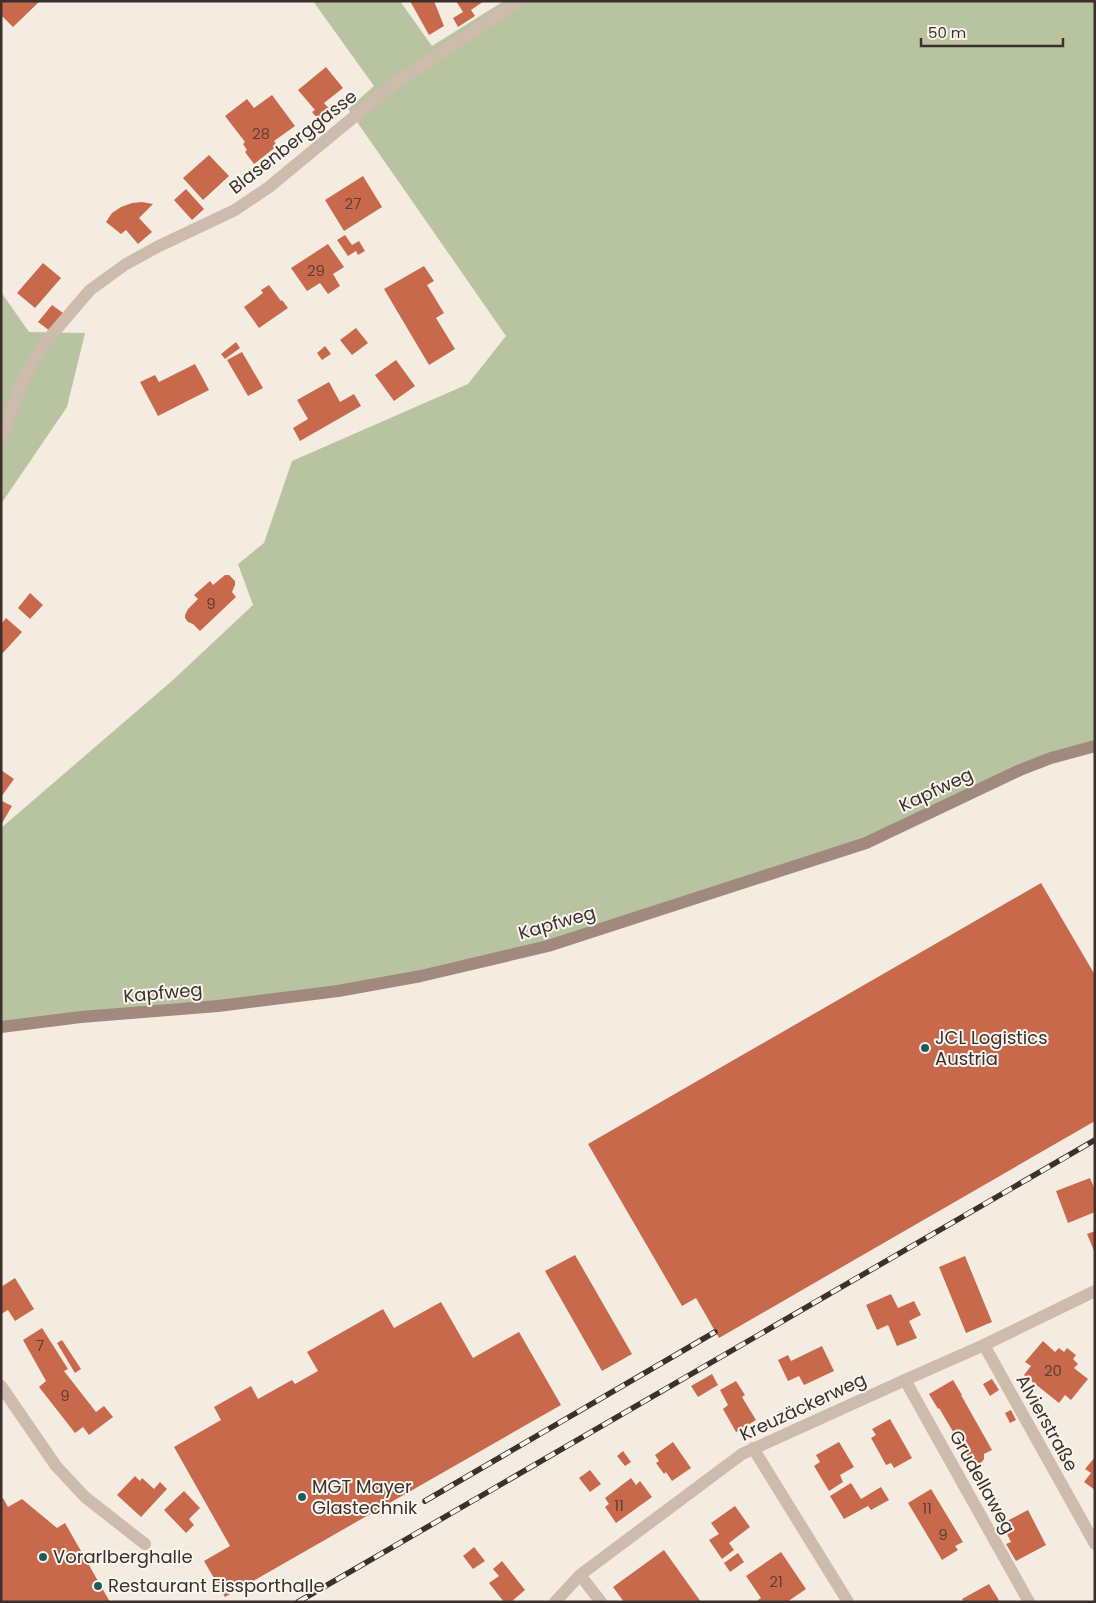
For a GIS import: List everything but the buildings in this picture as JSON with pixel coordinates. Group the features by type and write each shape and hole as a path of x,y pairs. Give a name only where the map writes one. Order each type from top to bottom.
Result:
{"street":[{"name":"Blasenberggasse","path":"1,439 23,379 43,345 90,290 126,264 235,210 270,186 396,83 519,1"},
{"name":"Kapfweg","path":"1,1026 81,1017 218,1006 338,992 421,976 548,946 866,843 1020,770 1051,758 1095,746"},
{"name":"Kreuzäckerweg","path":"555,1602 580,1575 742,1454 984,1345 1095,1291"},
{"name":"Alvierstraße","path":"984,1345 1095,1544"},
{"name":"Grudellaweg","path":"904,1380 1030,1602"},
{"path":"1,1386 56,1466 85,1497 145,1544"},
{"path":"753,1448 848,1602"},
{"path":"580,1575 601,1602"}],"green space":[{"path":"313,1 400,1 432,46 504,1 1095,1 1095,746 1051,758 866,843 548,946 421,976 1,1027 1,828 173,680 253,605 238,564 264,543 292,461 468,384 506,336 348,109 374,86"},
{"path":"1,292 29,332 85,333 67,407 1,504"}],"railway":[{"path":"298,1602 1095,1140"},
{"path":"425,1501 715,1332"}],"place":[{"name":"JCL Logistics Austria","path":"925,1048"},
{"name":"MGT Mayer Glastechnik","path":"302,1497"},
{"name":"Vorarlberghalle","path":"43,1557"},
{"name":"Restaurant Eissporthalle","path":"98,1586"}]}
